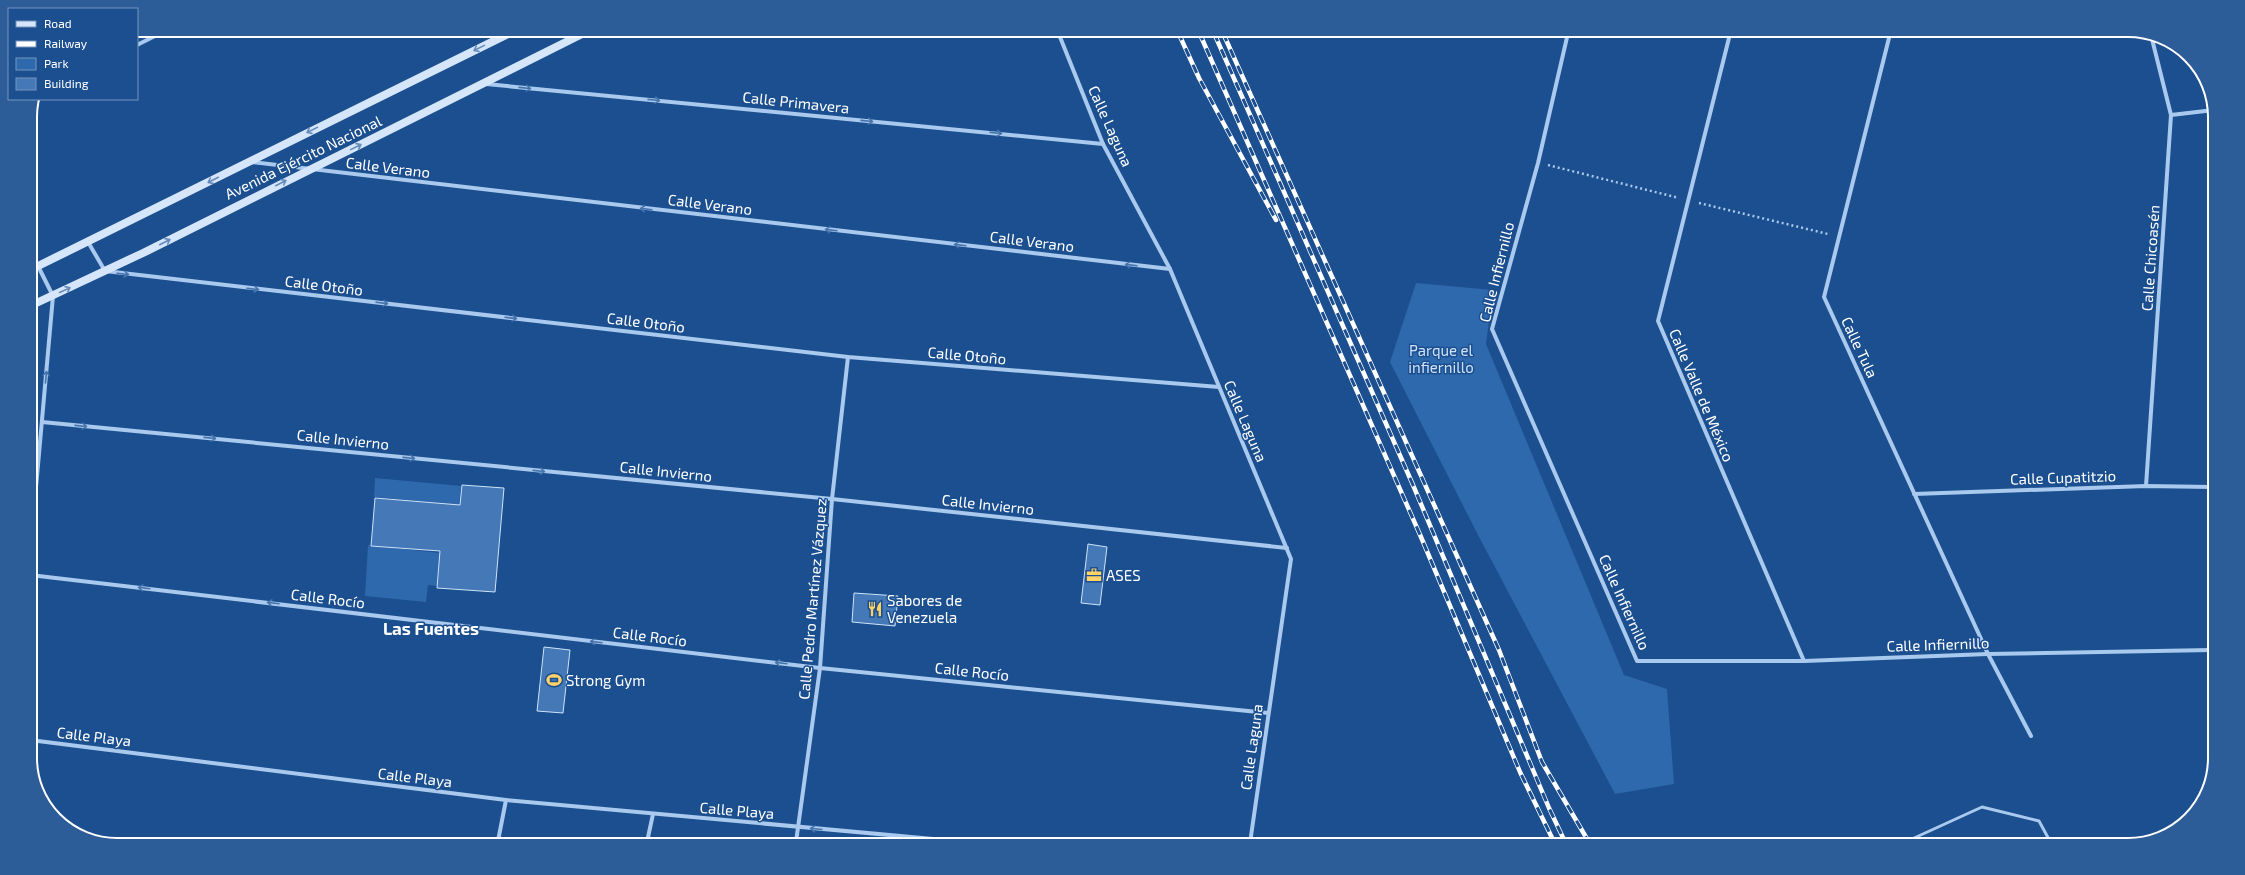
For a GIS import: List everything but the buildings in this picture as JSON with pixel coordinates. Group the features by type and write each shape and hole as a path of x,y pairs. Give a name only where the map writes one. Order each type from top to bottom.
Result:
{"main road":[{"name":"Avenida Ejército Nacional","path":"37,267 502,37"},
{"name":"Avenida Ejército Nacional","path":"37,303 486,84 576,37"}],"street":[{"path":"138,45 154,37"},
{"name":"Calle Laguna","path":"1060,37 1103,144 1170,269 1291,559 1251,838"},
{"name":"Calle Infiernillo","path":"1567,37 1538,163 1492,328 1637,662 1804,662 1988,654 2208,650"},
{"name":"Calle Valle de México","path":"1729,37 1658,321 1804,662"},
{"name":"Calle Tula","path":"1889,37 1824,297 1988,654 2031,736"},
{"name":"Calle Chicoasén","path":"2146,486 2171,114 2152,41"},
{"name":"Calle Primavera","path":"486,84 1103,144"},
{"path":"2171,114 2208,111"},
{"name":"Calle Verano","path":"248,162 1170,269"},
{"path":"88,242 105,271"},
{"name":"Calle Otoño","path":"105,271 848,357 1219,387"},
{"path":"37,272 53,296 37,477"},
{"name":"Calle Pedro Martínez Vázquez","path":"797,838 820,668 832,500 848,357"},
{"name":"Calle Invierno","path":"42,422 832,500 1287,548"},
{"name":"Calle Cupatitzio","path":"1914,494 2146,486 2208,487"},
{"name":"Calle Rocío","path":"37,576 820,668 1268,713"},
{"name":"Calle Playa","path":"37,741 506,800 911,838"},
{"path":"499,838 506,800"},
{"path":"648,838 653,814"}],"lane":[{"path":"1914,838 1982,807 2040,821 2048,838"}],"green space":[{"name":"Parque el infiernillo","path":"1416,283 1493,290 1486,344 1624,675 1667,689 1674,784 1615,794 1478,535 1390,362"},
{"path":"375,478 461,486 459,505 374,497"},
{"path":"368,545 440,553 437,586 428,585 426,602 365,596"}],"railway":[{"path":"1180,37 1199,78 1276,220"},
{"path":"1201,37 1421,537 1520,772 1552,838"},
{"path":"1216,37 1413,485 1549,808 1563,838"},
{"path":"1225,37 1499,650 1542,762 1586,838"}],"place":[{"name":"ASES","path":"1094,575"},
{"name":"Sabores de Venezuela","path":"875,609"},
{"name":"Strong Gym","path":"554,680"}],"district":[{"name":"Las Fuentes","path":"431,628"}]}
